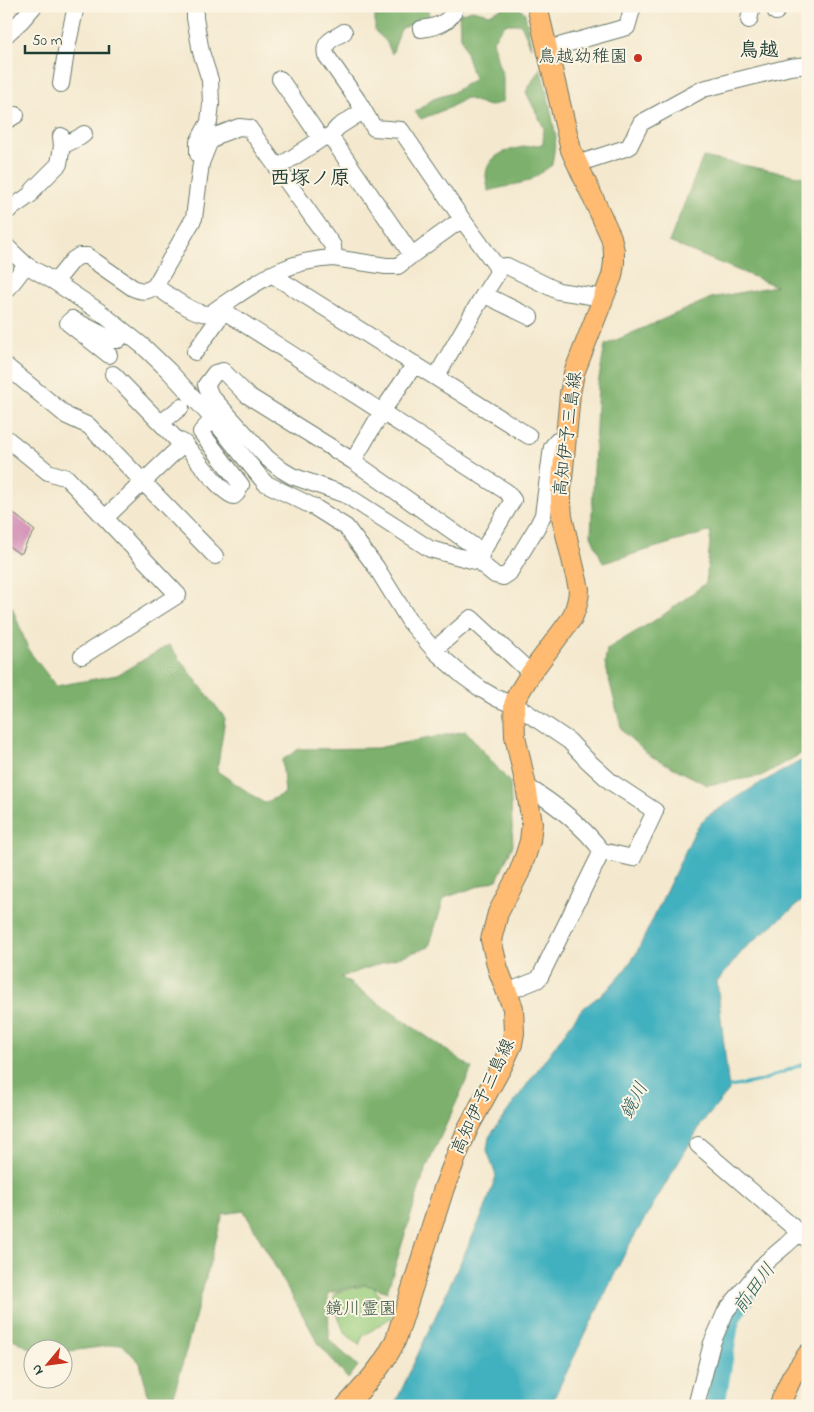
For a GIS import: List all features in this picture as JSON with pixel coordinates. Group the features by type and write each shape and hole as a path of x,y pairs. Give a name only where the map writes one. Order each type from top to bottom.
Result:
{"main road":[{"name":"高知伊予三島線","path":"346,1406 381,1367 389,1355 396,1339 444,1188 458,1152 468,1128 512,1044 514,1033 513,1008 498,969 491,940 498,913 519,873 530,841 532,823 515,736 514,705 532,673 572,618 578,599 578,589 560,502 570,394 574,373 612,276 614,251 604,222 577,164 567,134 537,6"},
{"path":"779,1406 792,1376 808,1354"}],"street":[{"path":"9,28 34,6"},
{"path":"61,84 76,6"},
{"path":"195,6 195,18 201,52 210,80 211,104 209,122 198,142 198,153 201,163"},
{"path":"421,29 436,27 445,22 454,12 456,6"},
{"path":"548,49 627,27 633,6"},
{"path":"344,32 326,43 326,55 358,100 374,128 401,130 497,267 497,274 436,377"},
{"path":"577,164 629,147 641,123 703,89 790,66 808,65"},
{"path":"280,79 326,137 412,255"},
{"path":"277,168 363,111"},
{"path":"55,282 73,260 79,256 87,256 133,288 141,291 155,286 194,218 201,163 210,143 218,135 239,127 249,128 333,246 334,258"},
{"path":"6,212 30,195 59,164 62,141 80,137 84,134"},
{"path":"155,286 190,308 210,313 223,308 271,274 306,261 334,258 398,266 462,219"},
{"path":"6,246 26,265 100,312 144,347 213,419 265,483 314,507 346,527 376,567 410,622 434,650 462,676 496,698 514,705 568,741 612,782 655,811 633,858 602,850 589,834 543,796 526,786"},
{"path":"6,291 26,265"},
{"path":"497,267 506,266 558,291 604,298"},
{"path":"271,274 529,436"},
{"path":"485,294 530,317"},
{"path":"195,352 223,308"},
{"path":"223,308 381,413 507,492 513,500 481,557"},
{"path":"109,355 68,323 72,319 114,340 118,340 125,332"},
{"path":"352,461 381,413 415,364"},
{"path":"6,366 67,416 89,426 216,556"},
{"path":"481,557 430,549 346,495 292,476 282,470 268,458 211,396 206,385 215,373 223,371 247,395 352,461 481,557 495,575 504,577 510,572 543,515 552,447 557,441 566,438"},
{"path":"113,374 176,439 184,443 222,488 234,496 241,485 201,432 213,419"},
{"path":"161,423 181,407"},
{"path":"6,438 48,472 67,478 178,595 82,656"},
{"path":"105,518 184,443"},
{"path":"434,650 471,618 532,673"},
{"path":"507,992 540,977 602,850"},
{"path":"696,1406 712,1343 726,1311 766,1262 786,1245 803,1237 698,1145"}],"green space":[{"path":"392,6 430,6 428,18 401,29 392,54 386,41 375,31 375,13"},
{"path":"507,6 517,6 525,13 531,47 521,24 505,24 493,40 503,76 503,102 489,106 466,98 449,108 421,119 415,112 433,99 452,93 474,79 460,33 459,14 472,10 489,14"},
{"path":"540,68 548,96 556,138 552,165 529,181 488,191 486,175 488,166 493,159 499,154 516,148 543,144 544,128 526,92"},
{"path":"703,157 808,178 808,750 761,776 707,785 649,755 622,731 605,663 607,649 662,616 706,583 711,531 603,563 591,535 598,384 605,345 711,298 776,286 669,242"},
{"path":"6,606 12,607 29,651 56,686 117,675 169,645 225,718 217,771 264,803 285,793 282,760 299,749 377,748 466,731 510,783 513,845 497,880 444,898 429,947 341,977 472,1068 424,1173 387,1292 365,1284 328,1293 329,1340 358,1366 348,1379 319,1344 244,1211 223,1214 171,1406 151,1406 140,1363 122,1344 72,1351 72,1340 22,1340 22,1344 6,1338"},
{"name":"鏡川霊園","path":"366,1285 374,1287 392,1317 363,1336 359,1345 344,1332 333,1302 335,1293"}],"water":[{"name":"鏡川","path":"808,757 808,896 745,948 717,982 729,1091 702,1123 628,1247 550,1406 394,1406 485,1209 496,1176 487,1150 489,1137 581,1010 607,990 636,954 695,831 706,817 757,785"}],"building":[{"path":"6,507 35,531 22,553 18,553 6,544"}],"waterway":[{"path":"725,1088 761,1081 808,1062"},
{"name":"前田川","path":"715,1406 729,1324 733,1313 744,1298"}],"place":[{"name":"鳥越幼稚園","path":"638,58"}],"district":[{"name":"鳥越","path":"759,51"},
{"name":"西塚ノ原","path":"310,179"}]}
